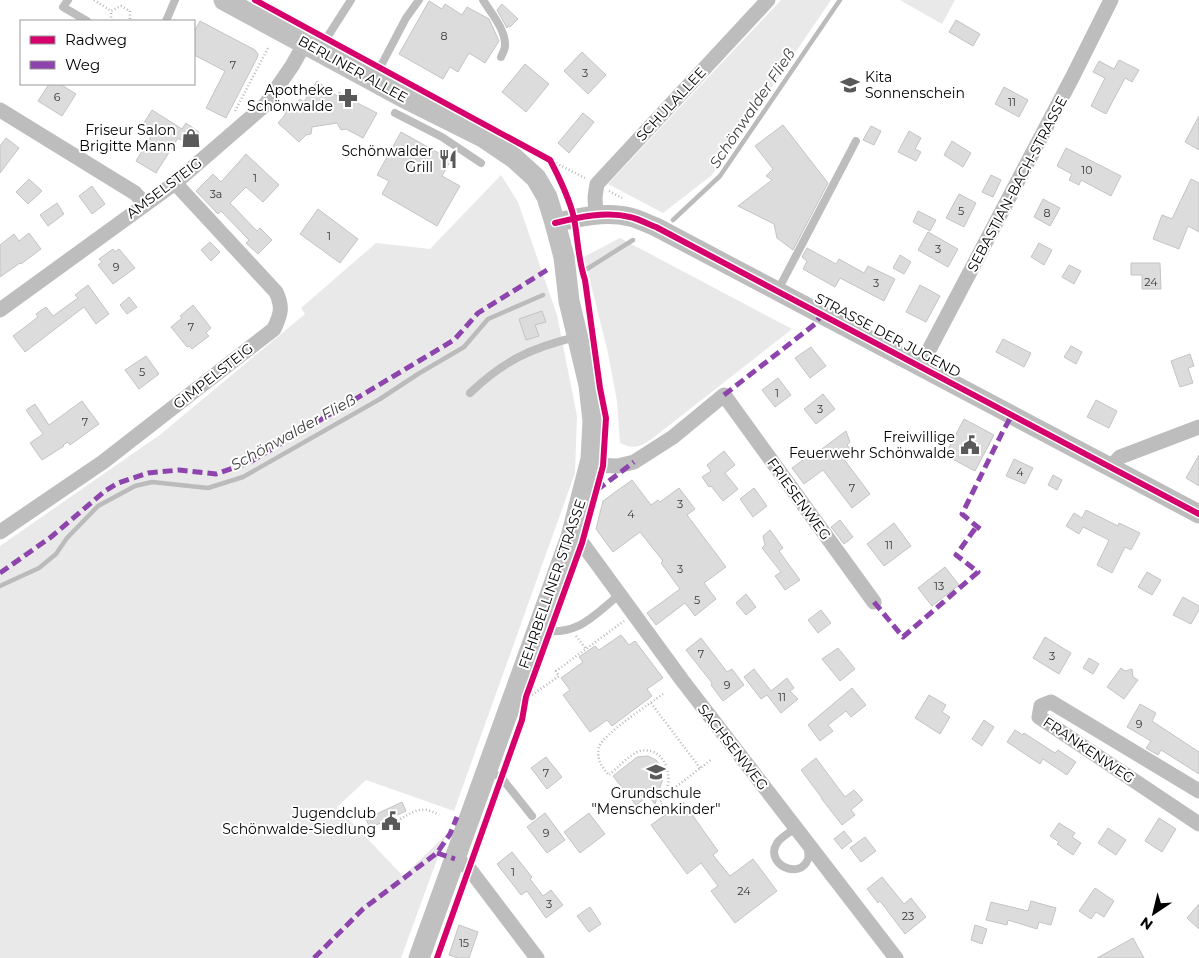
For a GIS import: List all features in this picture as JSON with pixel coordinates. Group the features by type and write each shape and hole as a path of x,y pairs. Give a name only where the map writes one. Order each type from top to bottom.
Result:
{"main road":[{"name":"BERLINER ALLEE","path":"224,0 483,137"},
{"name":"FEHRBELLINER STRASSE","path":"419,958 570,537 590,465 593,421 589,385 570,301 564,257 555,223 546,197 536,178 514,158 483,137"}],"street":[{"name":"SCHULALLEE","path":"597,184 768,0"},
{"name":"SEBASTIAN-BACH-STRASSE","path":"920,367 1074,76 1111,0"},
{"name":"AMSELSTEIG","path":"0,310 175,183 265,105 312,46"},
{"path":"0,110 135,193 145,204"},
{"name":"GIMPELSTEIG","path":"0,532 103,462 274,328 279,317 281,303 276,292 175,183"},
{"path":"596,216 595,197 597,184"},
{"name":"STRASSE DER JUGEND","path":"555,223 574,218 619,215 631,217 656,227 1199,514"},
{"name":"FRIESENWEG","path":"590,465 618,466 634,462 674,437 724,395 874,602"},
{"path":"1111,467 1120,457 1199,427"},
{"name":"SACHSENWEG","path":"570,537 582,543 732,746 896,958"},
{"name":"FRANKENWEG","path":"1199,791 1051,702 1041,706 1039,717 1199,824"},
{"path":"455,860 468,867 537,958"}],"lane":[{"path":"68,0 63,7 85,20"},
{"path":"166,20 175,0"},
{"path":"312,46 351,0"},
{"path":"374,81 406,18 419,0"},
{"path":"483,0 504,38 505,47 501,57"},
{"path":"395,113 442,138 481,163"},
{"path":"777,292 856,141"},
{"path":"470,394 486,378 511,360 538,347 578,336"},
{"path":"538,629 550,632 572,630 585,623 619,595"},
{"path":"486,771 501,777 532,816"},
{"path":"796,828 777,843 775,854 779,864 789,870 800,867 808,859 809,844"}],"path":[{"path":"94,0 111,11"},
{"path":"111,11 121,6 130,11 130,20"},
{"path":"111,11 111,20"},
{"path":"247,120 235,112 268,48"},
{"path":"550,160 597,184"},
{"path":"529,697 559,676 556,671 633,614"},
{"path":"572,630 586,649"},
{"path":"663,694 602,741 598,755 599,762 609,775 637,752 643,751 660,756 668,767 666,794"},
{"path":"651,703 700,768"},
{"path":"668,813 660,802 666,794 712,759"},
{"path":"397,821 421,809 429,809 439,815"}],"shaded area":[{"path":"781,0 831,0 712,175 663,213 608,184"},
{"path":"900,0 955,0 942,24"},
{"path":"501,175 518,202 557,315 577,416 575,473 454,811 366,780 337,807 403,876 446,835 401,958 0,958 0,546 161,434 305,314 301,308 376,243 430,249"},
{"path":"620,238 792,329 653,438 637,447 620,443 617,401 608,353 584,257"}],"building":[{"path":"429,1 442,9 445,4 462,15 467,7 489,19 499,41 485,63 469,53 458,72 450,67 443,79 399,54"},
{"path":"502,4 518,19 507,28 497,10"},
{"path":"956,20 980,34 973,46 949,32"},
{"path":"200,21 255,50 258,54 226,118 206,108 225,71 195,56 195,30"},
{"path":"582,52 606,75 588,94 564,71"},
{"path":"1119,60 1139,70 1132,82 1125,78 1106,114 1091,106 1105,78 1093,72 1099,61 1114,69"},
{"path":"525,64 549,84 526,112 502,92"},
{"path":"317,81 337,96 339,92 351,99 356,99 359,104 377,113 363,138 346,129 341,130 337,123 312,127 311,134 306,135 299,142 278,123 285,115 286,110 291,109 300,99 304,102"},
{"path":"48,85 62,85 76,94 62,116 38,101"},
{"path":"1004,87 1028,100 1019,117 995,104"},
{"path":"152,110 182,129 186,123 200,133 191,147 178,138 156,173 136,161 153,133 142,126"},
{"path":"583,113 594,122 569,153 558,143"},
{"path":"1199,116 1199,150 1185,142"},
{"path":"783,125 828,183 793,250 777,238 774,224 738,206 772,180 766,176 773,169 755,146"},
{"path":"871,126 881,131 874,145 863,140"},
{"path":"909,131 921,138 915,149 921,152 916,161 898,152"},
{"path":"401,132 451,160 442,176 460,186 437,226 382,194 389,181 377,175"},
{"path":"6,138 19,148 0,173 0,146"},
{"path":"952,141 971,153 963,167 944,155"},
{"path":"1066,148 1121,176 1111,196 1081,180 1079,185 1069,180 1072,174 1057,166"},
{"path":"246,154 279,185 263,202 246,187 230,203 257,231 260,228 272,240 258,254 246,243 249,240 221,211 218,214 196,191 213,174 221,182"},
{"path":"991,175 1001,180 993,197 982,192"},
{"path":"29,179 42,191 28,204 16,192"},
{"path":"1191,179 1199,183 1199,232 1188,226 1179,249 1153,239 1162,215 1172,219"},
{"path":"92,186 105,204 92,214 79,196"},
{"path":"959,194 976,203 964,227 946,218"},
{"path":"1043,199 1060,208 1050,226 1034,217"},
{"path":"57,203 64,214 48,226 40,215"},
{"path":"318,209 358,239 340,263 300,234"},
{"path":"918,211 936,220 930,231 913,222"},
{"path":"928,232 958,249 948,267 918,250"},
{"path":"29,233 41,249 0,277 0,245 14,234 19,241"},
{"path":"210,242 220,252 211,261 201,250"},
{"path":"1039,243 1052,250 1044,265 1031,257"},
{"path":"807,248 836,264 839,259 864,273 868,266 895,279 884,301 840,278 835,287 803,269 807,261 802,257"},
{"path":"113,249 115,252 119,249 135,268 113,284 98,265 102,262 99,259"},
{"path":"900,255 911,262 904,274 893,268"},
{"path":"1131,263 1160,263 1161,289 1142,289 1142,275 1131,275"},
{"path":"1069,265 1081,271 1074,284 1062,277"},
{"path":"88,285 109,314 96,324 84,307 25,352 13,336 38,317 36,314 46,307 53,316 78,298 75,295"},
{"path":"920,285 940,296 926,322 906,312"},
{"path":"129,297 137,307 127,314 120,305"},
{"path":"193,305 211,328 206,333 209,336 192,349 189,346 187,347 171,327"},
{"path":"542,311 546,322 535,325 539,336 526,340 519,319"},
{"path":"1003,339 1031,353 1024,367 996,352"},
{"path":"1071,346 1082,352 1076,364 1064,357"},
{"path":"811,347 826,366 810,378 795,358"},
{"path":"1190,354 1194,366 1188,368 1193,383 1180,387 1171,361"},
{"path":"146,356 159,374 139,389 125,370"},
{"path":"778,378 791,395 775,407 762,390"},
{"path":"823,394 835,409 816,424 804,409"},
{"path":"1096,400 1117,411 1109,428 1087,417"},
{"path":"82,401 99,424 70,445 68,442 42,460 30,443 43,434 26,410 35,404 49,425"},
{"name":"Freiwillige Feuerwehr Schönwalde","path":"964,419 994,435 975,471 945,455"},
{"path":"846,431 850,442 847,445 852,451 843,458 870,494 852,508 823,470 804,484 792,468"},
{"path":"724,451 735,465 725,473 738,489 723,501 702,477 711,471 707,465"},
{"path":"1199,455 1199,486 1186,478"},
{"path":"1014,459 1033,468 1025,484 1006,476"},
{"path":"1053,475 1062,480 1057,490 1048,485"},
{"path":"632,480 651,505 658,500 660,502 679,488 695,509 687,515 726,567 704,583 716,599 695,616 685,603 656,625 647,613 680,589 661,563 663,561 640,532 613,552 596,529 603,501"},
{"path":"754,488 767,506 753,517 740,499"},
{"path":"1086,510 1118,526 1119,523 1140,533 1131,550 1125,547 1112,573 1097,565 1109,540 1083,527 1079,534 1066,526 1074,513 1082,518"},
{"path":"840,520 853,537 844,544 831,527"},
{"path":"894,523 911,546 884,566 867,544"},
{"path":"770,530 783,548 779,551 800,580 785,590 775,576 781,572 762,548 765,545 763,536"},
{"path":"945,567 959,585 932,606 918,588"},
{"path":"1147,572 1161,580 1152,595 1138,587"},
{"path":"746,594 756,607 746,615 736,603"},
{"path":"1183,597 1199,606 1199,610 1191,624 1173,615"},
{"path":"821,610 831,623 818,633 808,620"},
{"path":"621,635 629,645 635,641 663,678 647,689 652,696 612,726 607,720 590,732 563,695 570,690 561,678 583,662 579,657 595,646 599,650"},
{"path":"1045,637 1071,653 1059,674 1033,658"},
{"path":"701,638 727,672 732,669 744,685 723,701 711,685 712,683 686,650"},
{"path":"838,648 855,669 840,681 822,659"},
{"path":"1089,658 1099,664 1093,674 1083,668"},
{"path":"1121,668 1125,671 1132,669 1133,677 1138,680 1124,699 1107,687"},
{"path":"754,669 771,691 787,678 794,688 790,691 798,699 781,713 767,695 761,699 744,677"},
{"path":"852,688 866,705 851,717 846,711 828,725 833,731 820,741 808,725"},
{"path":"929,695 946,705 942,712 950,717 940,734 915,718"},
{"path":"1140,704 1156,713 1152,721 1199,752 1199,774 1161,750 1158,755 1146,748 1151,741 1127,727"},
{"path":"984,720 994,727 982,746 972,739"},
{"path":"1015,730 1023,735 1024,733 1055,753 1058,750 1076,762 1067,775 1043,759 1040,764 1007,742"},
{"path":"648,756 656,760 662,768 663,778 655,804 648,796 636,805 613,776 637,757"},
{"path":"546,757 562,777 547,789 531,768"},
{"path":"816,758 845,797 854,790 863,800 851,810 855,815 842,825 801,770"},
{"path":"402,802 406,811 370,828 366,819"},
{"path":"683,802 718,851 713,855 730,876 753,859 777,891 735,923 711,891 718,886 701,863 687,874 651,825"},
{"path":"545,813 565,840 547,853 527,827"},
{"path":"589,813 605,834 580,853 564,832"},
{"path":"1159,818 1176,829 1162,852 1145,841"},
{"path":"1059,823 1075,833 1072,837 1081,843 1073,855 1057,844 1059,842 1050,836"},
{"path":"1108,828 1126,840 1116,855 1098,843"},
{"path":"844,831 852,841 842,849 834,839"},
{"path":"865,837 876,851 861,862 850,848"},
{"path":"512,852 532,877 530,879 543,896 551,890 563,905 546,918 527,891 521,895 497,864"},
{"path":"882,877 904,904 911,898 926,917 905,934 880,901 878,903 867,889"},
{"path":"1095,888 1114,901 1104,917 1096,912 1091,919 1079,911"},
{"path":"1031,901 1056,908 1051,925 1039,922 1037,929 1008,920 1007,925 986,920 991,902 1028,911"},
{"path":"1199,904 1199,929 1187,918"},
{"path":"590,907 601,924 589,932 577,916"},
{"path":"459,925 478,932 469,958 458,958 449,955"},
{"path":"975,925 987,929 982,944 971,940"},
{"path":"1133,938 1144,958 1097,958"}],"waterway":[{"name":"Schönwalder Fließ","path":"673,220 720,176 840,0"},
{"name":"Schönwalder Fließ","path":"587,269 633,240"},
{"name":"Schönwalder Fließ","path":"0,586 39,568 56,554 67,538 98,506 135,486 152,482 208,488 243,477 380,399 464,347 488,319 543,295"}],"marked path":[{"path":"0,573 51,537 105,491 118,483 148,473 179,470 216,474 250,462 454,340 478,313 547,270"},
{"path":"724,395 815,324 822,314"},
{"path":"980,529 962,514 1012,415"},
{"path":"597,490 634,462"},
{"path":"874,602 903,637 978,572 956,555 977,526"},
{"path":"314,958 363,909 437,853 450,834 457,817"},
{"path":"437,853 455,859"}],"cycle path":[{"path":"255,0 550,160 564,188 574,218 606,418 603,466 582,543 526,697 522,720 437,958"},
{"path":"555,223 583,217 621,215 656,227 1199,514"}],"place":[{"name":"Kita Sonnenschein","path":"850,85"},
{"name":"Apotheke Schönwalde","path":"348,98"},
{"name":"Friseur Salon Brigitte Mann","path":"191,138"},
{"name":"Schönwalder Grill","path":"448,159"},
{"name":"Freiwillige Feuerwehr Schönwalde","path":"970,445"},
{"name":"Grundschule \"Menschenkinder\"","path":"656,772"},
{"name":"Jugendclub Schönwalde-Siedlung","path":"391,821"}]}
